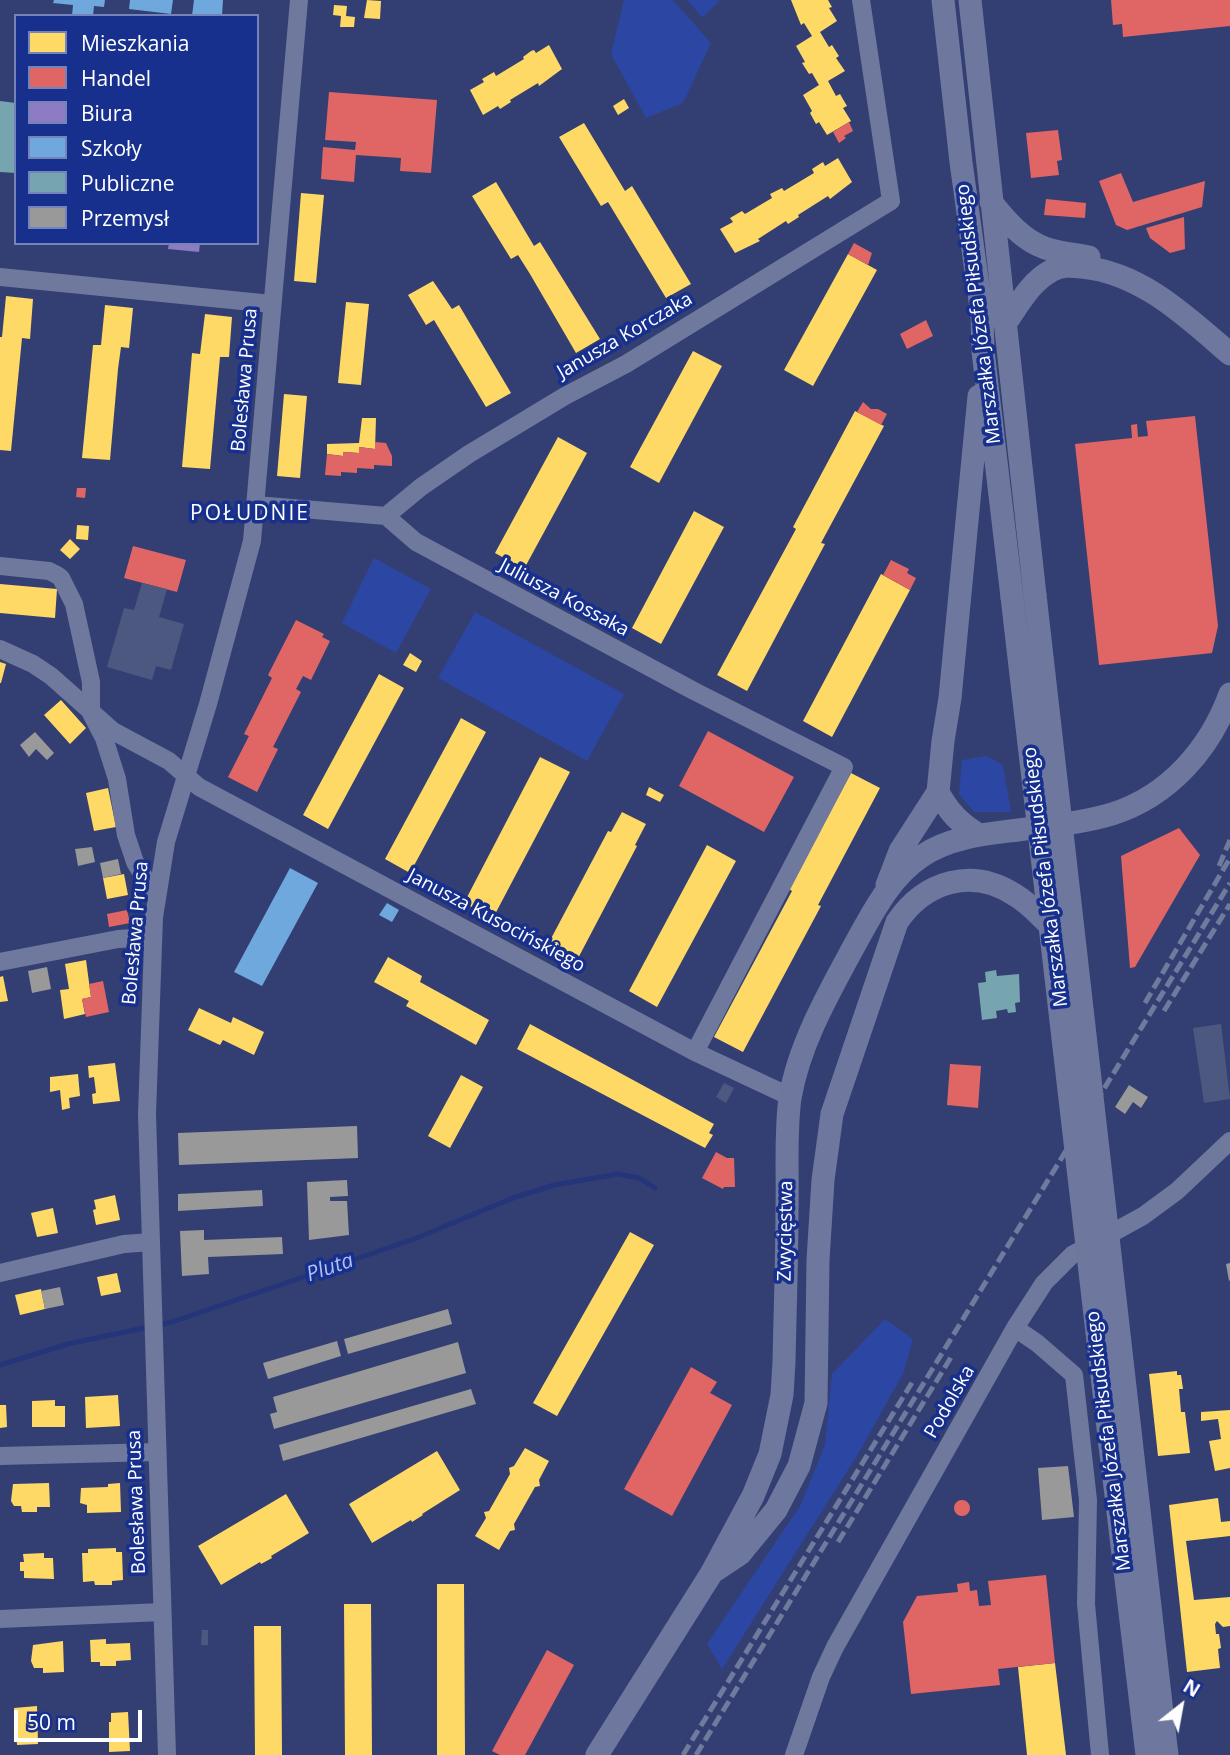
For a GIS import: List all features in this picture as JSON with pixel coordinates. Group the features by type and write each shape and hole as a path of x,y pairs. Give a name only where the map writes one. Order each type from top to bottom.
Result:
{"main road":[{"name":"Marszałka Józefa Piłsudskiego","path":"943,0 982,315 983,352 1024,596 1152,1722 1147,1755"},
{"name":"Marszałka Józefa Piłsudskiego","path":"970,0 1005,324 1024,596 1052,927 1152,1722 1167,1755"},
{"name":"Marszałka Józefa Piłsudskiego","path":"991,202 1008,223 1030,240 1045,248 1124,266 1158,286 1179,310"},
{"name":"Marszałka Józefa Piłsudskiego","path":"1005,324 1046,273 1065,267 1095,269 1132,280 1179,310 1230,354"},
{"path":"884,892 900,851 938,792 950,698 983,352"},
{"name":"Marszałka Józefa Piłsudskiego","path":"1077,821 1115,813 1136,804 1173,778 1206,743 1230,694"},
{"path":"938,792 954,817 979,835"},
{"name":"Zwycięstwa","path":"597,1755 711,1574 753,1496 770,1454 782,1395 788,1207 786,1144 791,1097 813,1027 836,979 884,892 921,856 941,846 979,835 1077,821"},
{"path":"711,1574 740,1553 776,1510 800,1466 817,1403 818,1260 823,1180 832,1114 897,922 914,901 927,892 953,882 991,883 1017,896 1052,927"}],"street":[{"name":"Janusza Korczaka","path":"386,516 421,486 469,454 565,396 626,364 891,201 862,0"},
{"name":"Bolesława Prusa","path":"167,1755 147,1114 152,937 166,842 249,556 256,505 298,1"},
{"path":"0,277 272,304"},
{"path":"256,505 386,516"},
{"name":"Juliusza Kossaka","path":"386,516 416,542 694,691 844,767 695,1052"},
{"path":"0,566 49,571 61,578 74,604 89,674 91,713 104,738 117,779 126,835 135,862 156,897"},
{"name":"Janusza Kusocińskiego","path":"0,649 33,664 51,676 113,731 169,761 199,787 695,1052 791,1097"},
{"path":"0,962 118,939 152,937"},
{"name":"Podolska","path":"794,1755 821,1677 835,1647 1015,1328 1044,1283 1072,1255 1151,1210 1177,1191 1230,1140"},
{"path":"0,1273 124,1244 151,1242"},
{"name":"Marszałka Józefa Piłsudskiego","path":"1015,1328 1074,1375 1088,1500 1086,1604 1100,1755"},
{"path":"0,1456 157,1452"},
{"path":"0,1619 162,1612"}],"shaded area":[{"path":"624,0 673,0 711,43 683,103 646,118 611,54"},
{"path":"687,0 717,0 719,2 702,17"},
{"path":"374,558 431,589 396,653 342,623"},
{"path":"475,612 624,694 587,761 438,678"},
{"path":"986,756 1003,765 1011,812 974,812 959,794 962,760"},
{"path":"885,1319 913,1339 904,1372 858,1454 722,1669 707,1644 800,1506 825,1445 832,1374"}],"building: Mieszkania":[{"path":"367,0 381,1 380,19 364,18"},
{"path":"791,0 828,0 832,7 829,8 837,21 820,32 829,47 832,45 839,56 836,58 845,71 828,81 836,96 840,94 847,106 843,108 851,121 827,135 819,122 816,124 803,95 819,85 802,63 805,62 796,46 812,36 804,23 801,25"},
{"path":"334,5 347,6 346,16 355,17 354,27 340,27 341,16 333,15"},
{"path":"549,45 562,69 539,86 538,83 510,100 511,102 500,109 498,106 483,115 470,90 494,72 496,76 524,59 531,51 536,53"},
{"path":"624,99 629,108 618,115 613,106"},
{"path":"584,123 625,191 632,186 691,284 666,298 608,202 601,206 559,137"},
{"path":"838,158 852,182 830,199 828,196 788,224 786,221 758,239 760,241 735,253 720,229 733,222 730,218 742,211 745,214 772,198 770,194 782,188 784,191 814,173 812,169 823,162 825,166"},
{"path":"496,182 534,246 540,242 600,339 576,353 518,255 511,259 472,196"},
{"path":"301,193 324,195 316,283 294,281"},
{"path":"848,254 877,270 813,386 784,370"},
{"path":"433,281 452,309 459,305 511,393 486,407 434,320 426,325 408,295"},
{"path":"6,296 33,299 30,339 22,338 11,451 0,450 0,337"},
{"path":"346,302 369,304 361,385 338,383"},
{"path":"105,305 133,308 129,348 121,347 110,460 82,458 93,345 101,345"},
{"path":"205,314 232,317 229,357 220,357 210,469 182,467 192,353 200,354"},
{"path":"693,351 722,366 659,483 630,467"},
{"path":"284,394 307,396 300,478 277,476"},
{"path":"855,411 884,426 821,543 825,544 747,691 717,675 796,529 793,527"},
{"path":"362,418 376,418 375,449 359,447 359,453 343,452 343,456 327,454 327,444 359,443"},
{"path":"558,437 587,453 524,569 495,553"},
{"path":"694,511 724,527 661,644 632,628"},
{"path":"77,525 89,526 88,540 76,539"},
{"path":"70,539 80,549 70,559 60,550"},
{"path":"881,574 910,590 832,737 803,721"},
{"path":"0,584 57,589 55,618 0,613"},
{"path":"410,653 422,661 416,672 403,665"},
{"path":"0,662 6,664 1,683 0,683"},
{"path":"379,674 404,688 328,829 303,815"},
{"path":"61,700 86,728 70,744 44,715"},
{"path":"461,718 486,732 410,873 385,859"},
{"path":"540,757 570,772 493,918 464,903"},
{"path":"851,773 880,788 743,1052 714,1037"},
{"path":"649,787 664,795 660,802 646,795"},
{"path":"108,788 116,827 94,831 86,793"},
{"path":"622,812 646,824 575,964 546,948 608,831 611,832"},
{"path":"707,845 736,861 657,1007 629,991"},
{"path":"124,874 128,895 107,899 103,878"},
{"path":"388,957 422,976 420,982 489,1020 476,1045 406,1006 409,1001 374,982"},
{"path":"86,960 91,997 82,999 85,1014 64,1019 60,990 69,989 65,964"},
{"path":"3,976 8,1001 0,1002 0,977"},
{"path":"199,1008 231,1023 233,1017 264,1032 254,1055 223,1040 220,1045 188,1030"},
{"path":"530,1024 714,1124 709,1133 713,1135 705,1148 517,1049"},
{"path":"115,1063 120,1101 93,1104 92,1094 96,1093 94,1077 89,1078 88,1066"},
{"path":"78,1074 80,1096 69,1098 70,1108 62,1110 60,1090 50,1092 50,1077"},
{"path":"461,1075 483,1087 450,1148 428,1136"},
{"path":"115,1195 120,1220 96,1225 94,1200"},
{"path":"53,1208 58,1233 37,1237 31,1213"},
{"path":"630,1232 654,1245 557,1416 533,1403"},
{"path":"117,1273 121,1292 101,1296 97,1277"},
{"path":"41,1289 45,1309 20,1315 15,1295"},
{"path":"1177,1371 1177,1375 1181,1375 1181,1412 1185,1412 1190,1453 1158,1456 1149,1374"},
{"path":"118,1395 120,1426 86,1428 85,1397"},
{"path":"55,1400 55,1406 65,1406 65,1427 32,1427 32,1401"},
{"path":"0,1405 6,1405 7,1427 0,1428"},
{"path":"1230,1410 1230,1468 1215,1471 1209,1441 1221,1439 1218,1419 1201,1421 1201,1412"},
{"path":"525,1448 549,1461 539,1480 540,1486 535,1487 514,1524 515,1530 510,1531 499,1550 475,1536 486,1518 484,1512 489,1511 510,1474 509,1468 514,1466"},
{"path":"437,1451 460,1490 412,1522 411,1520 372,1543 349,1504"},
{"path":"49,1483 50,1507 37,1507 37,1512 22,1512 21,1506 14,1506 11,1501 13,1484"},
{"path":"120,1483 121,1512 87,1513 87,1505 80,1503 81,1488 108,1487 108,1484"},
{"path":"286,1494 309,1533 271,1556 272,1558 221,1585 198,1546"},
{"path":"1218,1498 1221,1522 1230,1521 1230,1536 1186,1541 1194,1600 1230,1597 1230,1626 1223,1627 1217,1621 1215,1624 1221,1648 1218,1649 1220,1668 1187,1672 1169,1505"},
{"path":"116,1548 116,1552 122,1552 123,1580 112,1581 112,1585 95,1585 94,1581 83,1582 82,1553 88,1553 88,1549"},
{"path":"44,1553 44,1558 53,1558 54,1579 24,1578 24,1571 20,1571 20,1562 24,1562 23,1554"},
{"path":"437,1584 464,1584 465,1755 437,1755"},
{"path":"344,1604 371,1604 372,1755 345,1755"},
{"path":"254,1626 281,1626 282,1755 255,1755"},
{"path":"106,1639 106,1644 130,1643 131,1660 116,1661 116,1666 100,1666 100,1662 91,1662 90,1640"},
{"path":"63,1641 64,1672 43,1673 43,1668 34,1668 31,1661 33,1645"},
{"path":"1055,1663 1066,1755 1027,1755 1018,1667"},
{"path":"37,1706 38,1744 17,1745 14,1708"},
{"path":"128,1712 130,1751 109,1752 111,1713"}],"building: Handel":[{"path":"1111,0 1230,0 1230,26 1123,37 1122,24 1113,25"},
{"path":"329,92 437,100 431,173 400,171 401,158 356,155 354,182 321,179 323,147 355,150 356,142 325,140"},
{"path":"849,122 853,131 839,143 833,132"},
{"path":"1058,130 1062,160 1057,161 1059,175 1031,178 1026,133"},
{"path":"1121,173 1133,202 1205,181 1202,207 1127,230 1116,225 1099,181"},
{"path":"1046,199 1086,203 1085,218 1044,215"},
{"path":"1184,217 1185,249 1170,253 1150,238 1146,228"},
{"path":"854,243 872,253 868,265 848,254"},
{"path":"926,320 933,336 907,349 900,334"},
{"path":"863,402 871,409 887,414 881,425 857,412"},
{"path":"1195,416 1218,626 1212,653 1099,665 1075,444 1132,438 1131,425 1137,424 1138,437 1148,436 1146,421"},
{"path":"375,442 386,443 392,456 392,466 374,465 374,469 357,468 357,473 325,475 327,454 343,456 343,452 359,453 359,447 375,449"},
{"path":"77,488 86,488 85,498 76,497"},
{"path":"133,546 186,560 177,592 124,578"},
{"path":"891,560 909,569 907,573 916,578 910,590 883,575"},
{"path":"296,620 324,634 322,637 330,641 311,680 303,676 296,689 301,692 273,747 278,749 257,792 228,777 249,736 244,734 272,678 268,675"},
{"path":"708,731 794,777 764,832 679,786"},
{"path":"1179,828 1200,855 1135,967 1130,968 1121,856"},
{"path":"127,910 130,923 109,927 107,914"},
{"path":"103,981 109,1012 86,1017 82,999 91,997 89,984"},
{"path":"950,1064 981,1066 978,1108 947,1105"},
{"path":"716,1152 727,1158 734,1158 735,1187 723,1189 702,1178"},
{"path":"691,1367 717,1382 710,1393 732,1405 672,1516 624,1489"},
{"path":"959,1500 965,1500 970,1508 968,1514 959,1516 954,1511 954,1505"},
{"path":"1046,1575 1055,1663 998,1669 1000,1685 911,1694 903,1622 917,1596 958,1592 957,1584 969,1582 970,1591 977,1590 979,1606 991,1605 988,1581"},
{"path":"547,1650 574,1665 525,1755 500,1755 492,1751"}],"building: Biura":[{"path":"169,245 200,245 199,252 168,249"}],"building: Szkoły":[{"path":"54,0 105,0 104,7 94,6 93,14 72,14 73,5 53,3"},
{"path":"130,0 173,0 171,14 129,9"},
{"path":"194,0 223,0 222,14 192,14"},
{"path":"290,868 318,883 262,986 234,972"},
{"path":"387,903 399,910 392,922 379,915"}],"building: Publiczne":[{"path":"0,101 14,103 14,173 0,172"},
{"path":"996,970 997,976 1019,974 1020,1002 1015,1003 1016,1012 1008,1013 1007,1009 996,1011 997,1018 982,1020 978,983 986,982 985,972"}],"building: Przemysł":[{"path":"35,732 54,753 47,760 36,749 29,757 20,745"},
{"path":"92,847 95,862 78,866 75,849"},
{"path":"118,859 121,874 103,878 100,863"},
{"path":"47,967 51,989 32,993 28,971"},
{"path":"1129,1085 1148,1097 1141,1108 1133,1102 1125,1114 1115,1107"},
{"path":"357,1126 358,1158 179,1165 178,1133"},
{"path":"347,1180 348,1196 330,1197 330,1201 347,1201 349,1235 309,1240 307,1182"},
{"path":"262,1190 263,1206 178,1211 178,1194"},
{"path":"204,1230 204,1240 282,1237 283,1254 208,1257 209,1274 182,1276 180,1231"},
{"path":"1230,1263 1230,1280 1229,1281 1226,1264"},
{"path":"60,1287 64,1305 45,1309 41,1291"},
{"path":"448,1309 452,1324 348,1354 344,1339"},
{"path":"337,1341 341,1356 268,1379 263,1363"},
{"path":"458,1342 466,1373 274,1429 270,1414 277,1412 273,1397"},
{"path":"471,1389 476,1404 283,1461 279,1445"},
{"path":"1068,1466 1074,1517 1042,1520 1038,1468"}],"building: Inne":[{"path":"142,583 167,589 159,617 184,624 171,670 156,666 152,680 107,667 124,608 134,610"},
{"path":"1221,1024 1230,1099 1204,1103 1193,1028"},
{"path":"724,1083 734,1088 726,1103 716,1097"},
{"path":"202,1630 208,1630 208,1645 201,1645"}],"waterway":[{"name":"Pluta","path":"0,1365 68,1344 172,1322 414,1239 513,1198 554,1185 618,1174 639,1178 655,1188"}],"railway":[{"path":"1219,866 1230,840"},
{"path":"1145,1003 1230,858"},
{"path":"696,1755 1230,883"},
{"path":"1164,1011 1230,904"},
{"path":"838,1542 953,1354"},
{"path":"683,1755 913,1381"}],"district":[{"name":"POŁUDNIE","path":"250,514"}]}
